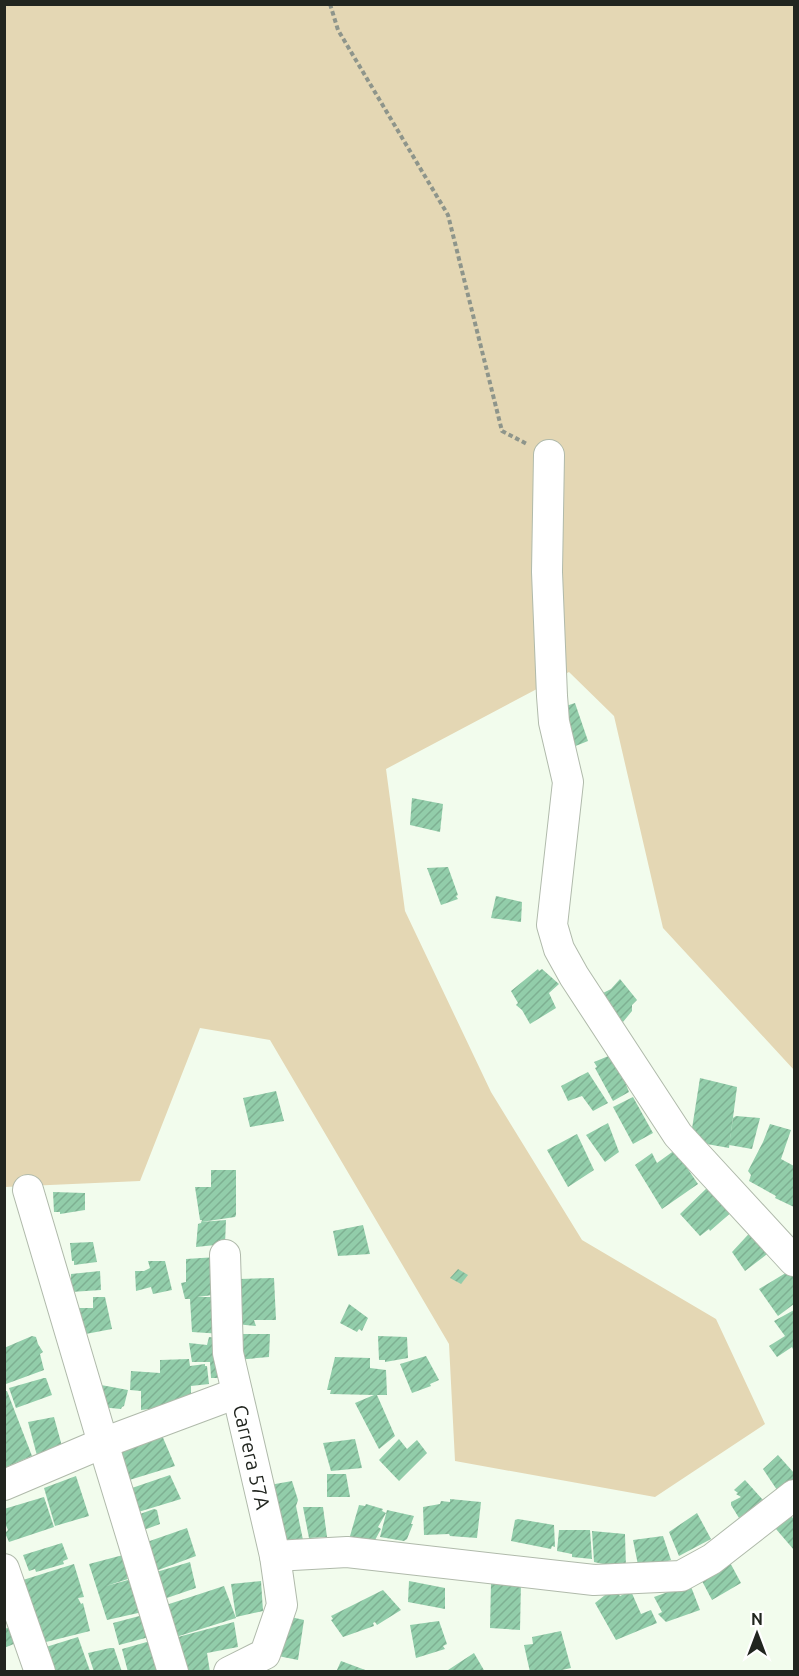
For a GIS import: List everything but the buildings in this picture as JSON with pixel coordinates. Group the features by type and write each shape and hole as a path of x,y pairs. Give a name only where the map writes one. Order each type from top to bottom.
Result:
{"street":[{"path":"549,455 547,572 552,696 554,722 568,782 552,925 559,949 574,976 678,1135 795,1261"},
{"path":"28,1190 173,1671"},
{"path":"225,1255 228,1353 237,1394"},
{"name":"Carrera 57A","path":"4,1485 103,1443 237,1394 275,1556 282,1605 265,1654 229,1671"},
{"path":"275,1556 347,1552 594,1580 681,1576 712,1559 795,1495"},
{"path":"4,1569 40,1671"}],"path":[{"path":"330,4 338,30 448,215 502,431 549,455"}],"shaded area":[{"path":"4,5 794,5 794,1070 663,928 614,716 569,672 386,769 405,911 491,1092 582,1240 716,1319 765,1424 655,1497 455,1461 449,1344 270,1040 200,1028 140,1181 5,1187"}]}
